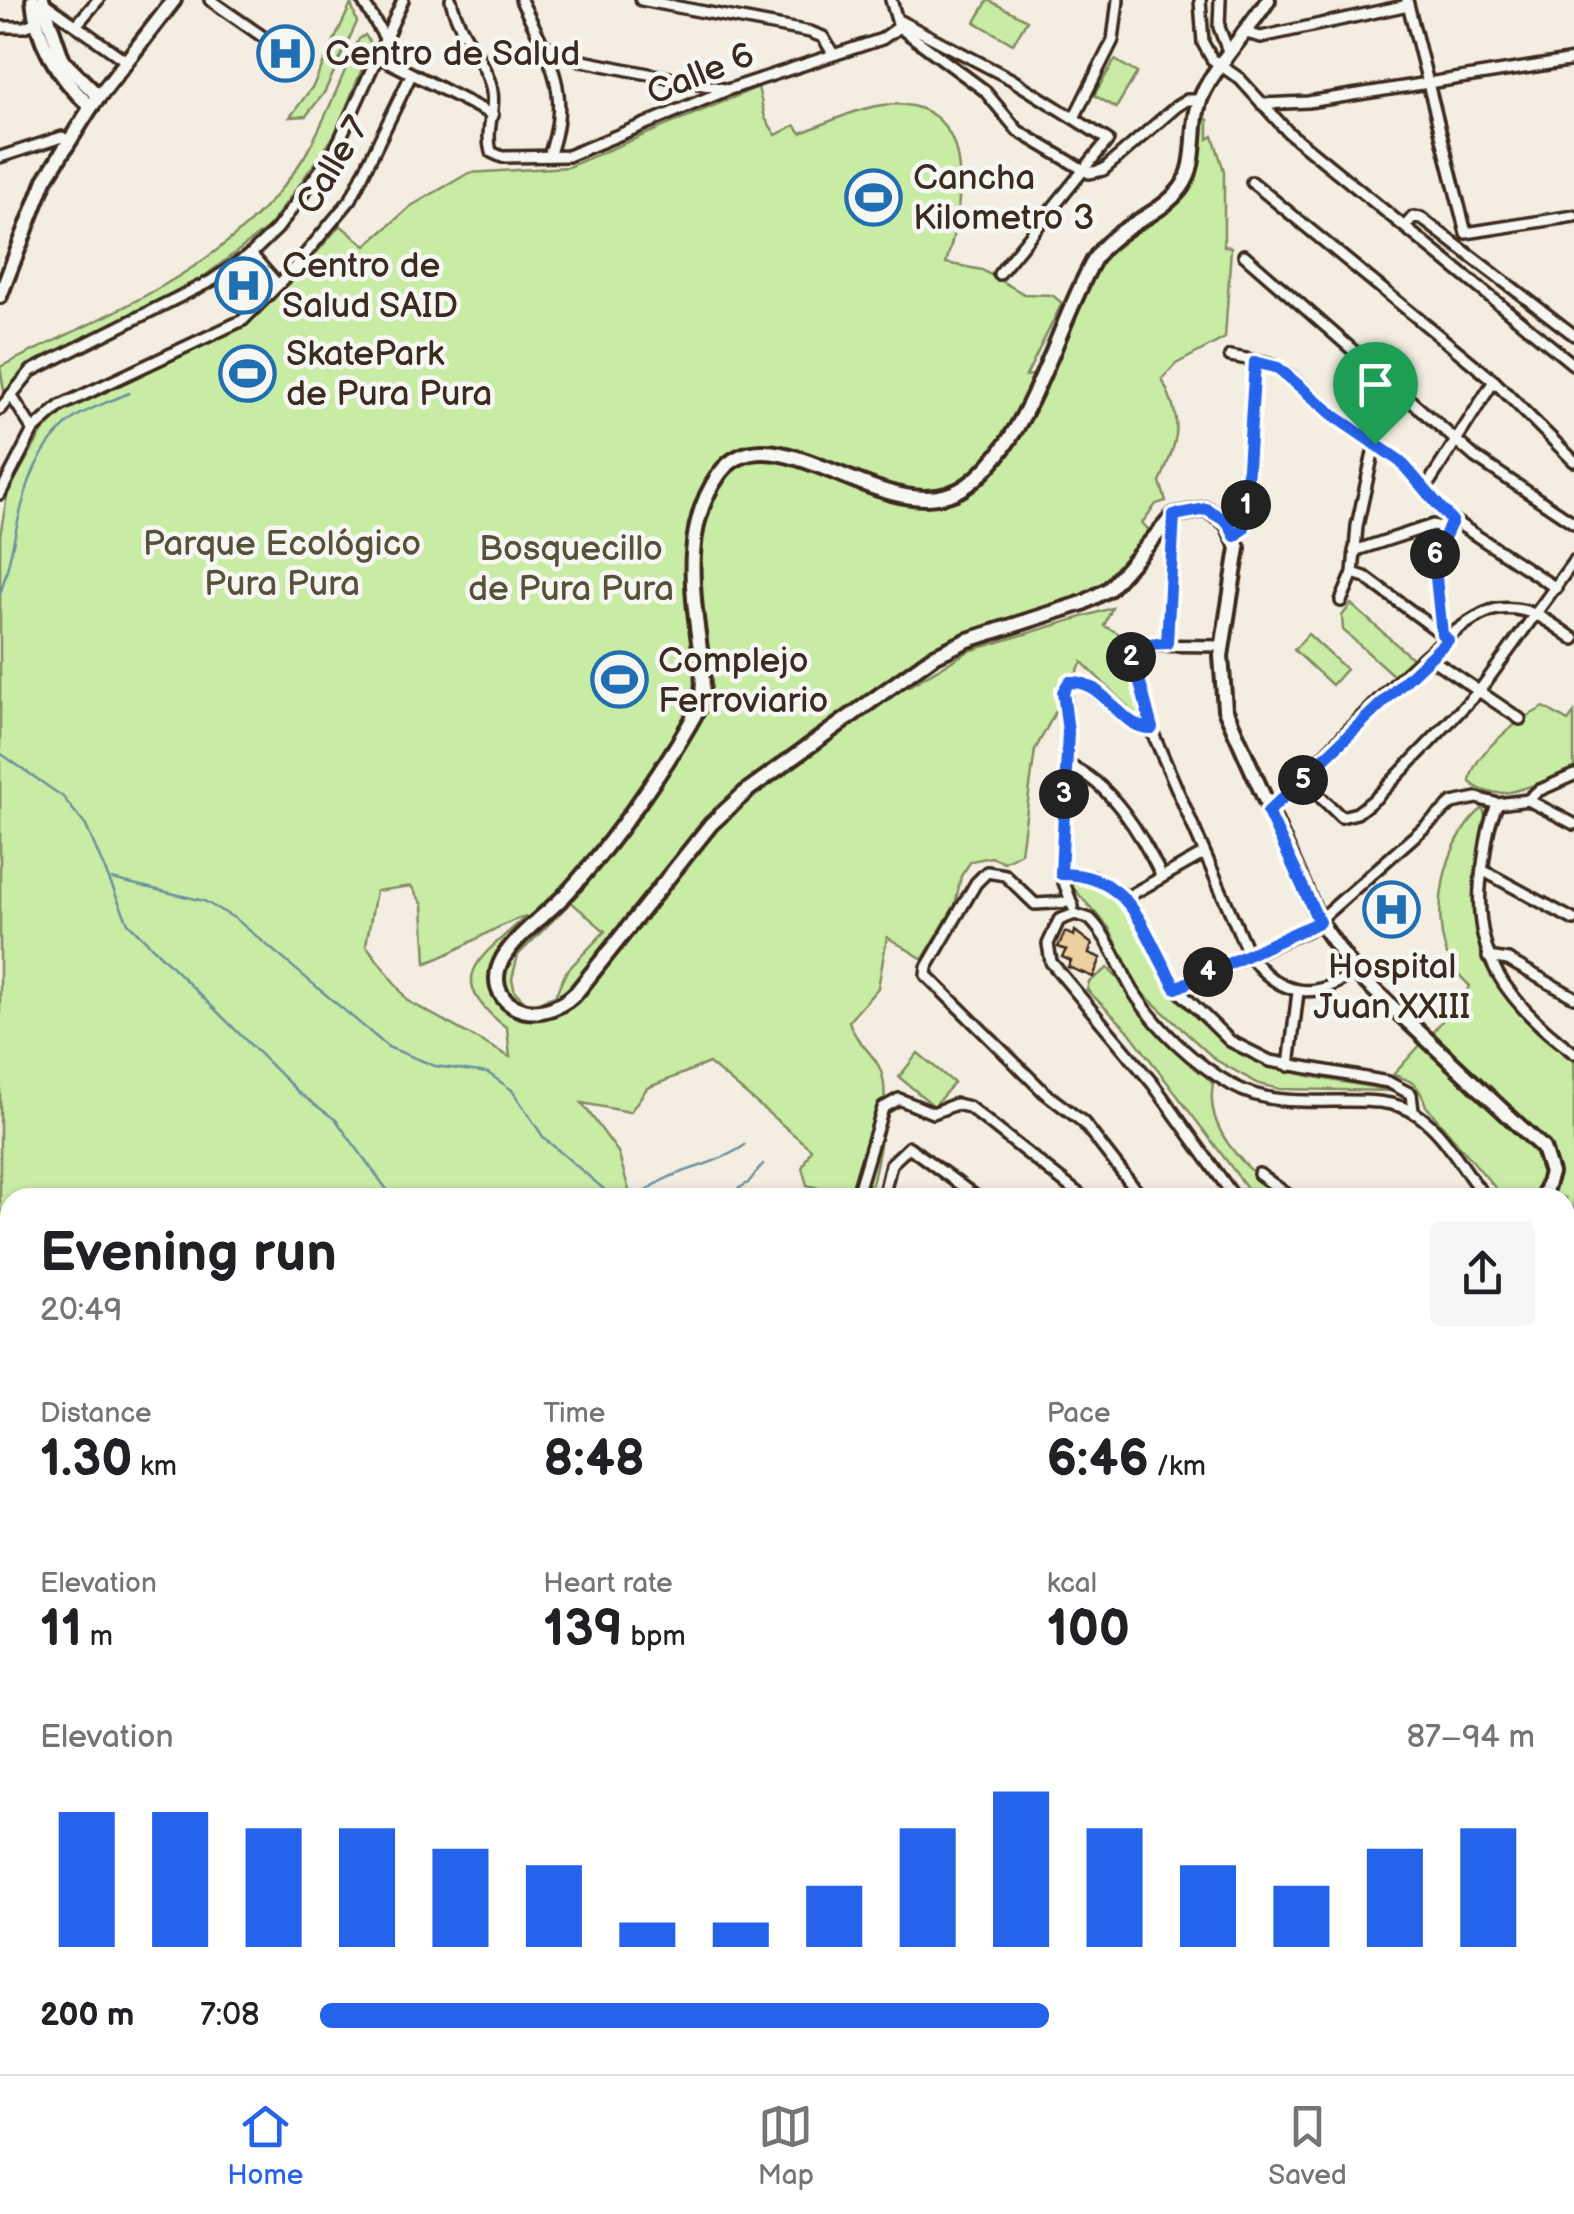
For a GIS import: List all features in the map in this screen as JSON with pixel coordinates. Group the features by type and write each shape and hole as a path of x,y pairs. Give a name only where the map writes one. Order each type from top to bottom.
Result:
{"street":[{"path":"78,23 98,0"},
{"path":"0,296 38,196 69,142 174,0"},
{"path":"210,0 270,41"},
{"path":"362,0 386,38"},
{"path":"0,409 31,371 211,281 251,254 300,200 335,150 403,0"},
{"path":"451,0 463,35 489,78 493,115"},
{"path":"521,0 545,46 562,123 548,156"},
{"path":"640,0 810,32 824,37 832,52"},
{"path":"891,0 900,24 984,90 1018,131 1083,170 1103,170 1177,106 1187,100 1200,100"},
{"path":"1075,116 1113,40 1118,0"},
{"path":"1200,0 1203,43 1226,61 1288,132 1574,365"},
{"path":"1220,0 1226,61"},
{"path":"1268,0 1200,100 1190,167 1183,185 1097,255 1024,413 999,454 970,483 934,497 891,494 791,456 766,451 749,454 723,469 698,524 692,555 704,685 698,709 580,878 502,960 498,971 505,996 513,1007 531,1014 560,1007 576,993 711,824 748,790 947,648 1099,595 1124,576 1174,515 1206,509 1228,522 1235,536 1237,559 1222,646 1226,708 1319,922 1354,971 1543,1148 1551,1174 1546,1188"},
{"path":"39,1 78,23 126,61"},
{"path":"39,1 37,22 60,76 95,102"},
{"path":"39,1 63,60 95,102"},
{"path":"1246,33 1260,37 1408,3 1466,233 1574,216"},
{"path":"0,27 24,27 37,22"},
{"path":"900,24 1075,116 1108,140 999,274"},
{"name":"Calle 6","path":"493,115 491,152 502,157 577,153 727,90 832,52 882,39 900,24"},
{"path":"545,46 583,62 727,90"},
{"path":"377,56 493,115"},
{"path":"1262,104 1308,102 1574,60"},
{"name":"Calle 7","path":"33,430 60,406 242,320 288,275 352,199 411,74"},
{"path":"0,158 62,137 69,142"},
{"path":"1252,182 1494,381 1574,460"},
{"path":"1406,225 1413,217 1421,218 1574,335"},
{"path":"251,254 278,285"},
{"path":"1244,255 1458,442 1574,523"},
{"path":"1230,356 1278,368 1400,461 1450,525 1556,588"},
{"path":"1235,536 1244,528 1255,362"},
{"path":"1425,489 1494,381"},
{"path":"0,494 33,430 11,395"},
{"path":"1341,601 1353,573 1375,444"},
{"path":"1167,643 1174,515"},
{"path":"1354,550 1433,525 1450,525"},
{"path":"1445,637 1434,559 1450,525"},
{"path":"1303,780 1341,817 1356,813 1400,776 1480,690 1574,561"},
{"path":"1353,573 1366,577 1445,637"},
{"path":"1268,812 1445,637 1484,612 1507,608 1538,613 1574,639"},
{"path":"1222,646 1130,645 1152,728 1203,854 1248,952 1266,977 1298,992 1336,985 1354,971"},
{"path":"1427,656 1520,718"},
{"path":"1152,728 1136,725 1105,696 1079,681 1066,683 1061,874 1075,914 1098,927 1152,1016 1205,1068 1230,1084 1287,1104 1384,1104 1413,1111 1432,1126 1478,1188"},
{"path":"1066,764 1079,770 1117,806 1162,877"},
{"path":"1528,800 1538,790 1574,774"},
{"path":"1176,988 1319,922 1452,803 1477,798 1498,804 1514,798 1528,800 1574,824"},
{"path":"1498,804 1482,870 1479,925 1488,956 1521,1006 1574,1053"},
{"path":"1127,897 1203,854"},
{"path":"1482,870 1574,920"},
{"path":"1071,902 1035,904 1005,874 988,872 976,883 926,972 1045,1092 1083,1122 1134,1188"},
{"path":"1061,874 1092,877 1127,897 1176,988 1230,1041 1290,1066 1388,1082 1411,1094 1413,1111"},
{"path":"1075,914 1059,920 1050,930 1052,962 1153,1084 1227,1188"},
{"path":"1488,956 1508,960 1574,997"},
{"path":"1290,1066 1298,992"},
{"path":"859,1188 883,1108 899,1099 933,1112 956,1104 969,1107 1071,1188"},
{"path":"885,1188 891,1164 908,1147 964,1188"},
{"path":"1259,1174 1278,1188"}],"green space":[{"path":"988,0 1027,20 1013,44 975,22"},
{"path":"351,4 357,22 324,93 306,116 290,117 313,86"},
{"path":"365,35 372,45 334,136 268,228 202,278 25,369 5,397 0,367 168,283 243,228 276,195 304,157 359,39"},
{"path":"1115,60 1137,73 1116,108 1094,95"},
{"name":"Bosquecillo de Pura Pura","path":"758,87 765,118 776,135 795,125 801,133 852,113 893,104 929,113 945,127 955,147 959,170 956,219 946,263 982,270 1024,294 1052,295 1062,303 1026,376 1046,373 1104,258 1187,191 1196,175 1204,115 1208,120 1208,139 1213,136 1224,171 1224,246 1231,247 1225,338 1176,364 1162,379 1174,408 1176,431 1160,482 1166,501 1156,504 1142,523 1151,532 1112,577 1084,596 959,636 898,672 909,686 969,651 1112,608 1104,626 1122,635 1142,721 1082,662 1035,750 1021,853 1004,862 991,857 971,861 961,876 955,905 923,959 887,937 878,988 849,1021 879,1067 884,1086 883,1129 872,1184 841,1188 807,1185 802,1168 811,1149 709,1063 647,1088 630,1112 582,1103 618,1152 628,1188 0,1188 0,535 8,491 44,429 63,412 247,324 284,285 292,282 340,225 366,246 411,206 469,173 568,167","holes":["411,886 423,905 426,963 526,916 484,955 472,980 475,994 486,1010 507,1028 510,1057 408,1001 366,945 376,891","571,902 605,931 566,972 555,996 529,1005 515,992 512,979 518,955"]},
{"path":"1351,604 1414,660 1396,678 1343,630 1342,616"},
{"path":"1308,634 1346,669 1332,685 1294,650"},
{"path":"1544,707 1568,721 1574,713 1574,768 1507,792 1481,790 1470,782 1488,749"},
{"path":"1483,808 1486,820 1475,899 1480,946 1489,968 1521,1015 1545,1039 1574,1057 1574,1188 1554,1188 1558,1169 1550,1147 1433,1032 1470,986 1450,962 1441,923 1449,859 1469,822"},
{"path":"1067,881 1090,885 1122,904 1178,997 1231,1044 1295,1073 1395,1091 1280,1089 1259,1084 1216,1060 1139,990 1109,928"},
{"path":"1108,968 1213,1084 1215,1118 1222,1133 1242,1161 1270,1188 1247,1188 1127,1029 1087,990 1089,982"},
{"path":"1423,1042 1534,1152 1544,1174 1539,1188 1495,1188 1426,1106 1415,1085 1393,1075"},
{"path":"918,1053 954,1083 934,1106 899,1077"}],"building":[{"path":"1075,931 1092,944 1089,953 1101,958 1093,977 1068,967 1071,961 1062,957 1066,950 1058,947 1065,932 1074,936"}],"waterway":[{"path":"0,594 23,500 41,456 73,419 129,393"},
{"path":"0,753 63,797 86,826 128,923 299,1093 336,1120 386,1188"},
{"path":"112,879 204,901 236,919 388,1047 435,1066 488,1073 512,1090 544,1138 602,1188"},
{"path":"651,1188 745,1145"},
{"path":"739,1188 763,1164"}],"place":[{"name":"Centro de Salud","path":"286,53"},
{"name":"Cancha Kilometro 3","path":"874,197"},
{"name":"Centro de Salud SAID","path":"243,285"},
{"name":"SkatePark de Pura Pura","path":"247,373"},
{"name":"Complejo Ferroviario","path":"619,680"},
{"name":"Hospital Juan XXIII","path":"1392,910"}],"route":[{"path":"1255,362 1289,375 1337,418 1375,444 1400,461 1452,521 1434,559 1442,634 1448,640 1397,684 1268,812 1319,922 1176,988 1127,897 1092,877 1061,874 1068,732 1064,687 1074,681 1090,685 1136,725 1146,730 1152,728 1130,645 1167,643 1175,555 1174,515 1193,508 1206,509 1228,522 1235,536 1244,528 1255,362"}],"park label":[{"name":"Parque Ecológico Pura Pura","path":"282,563"}]}
